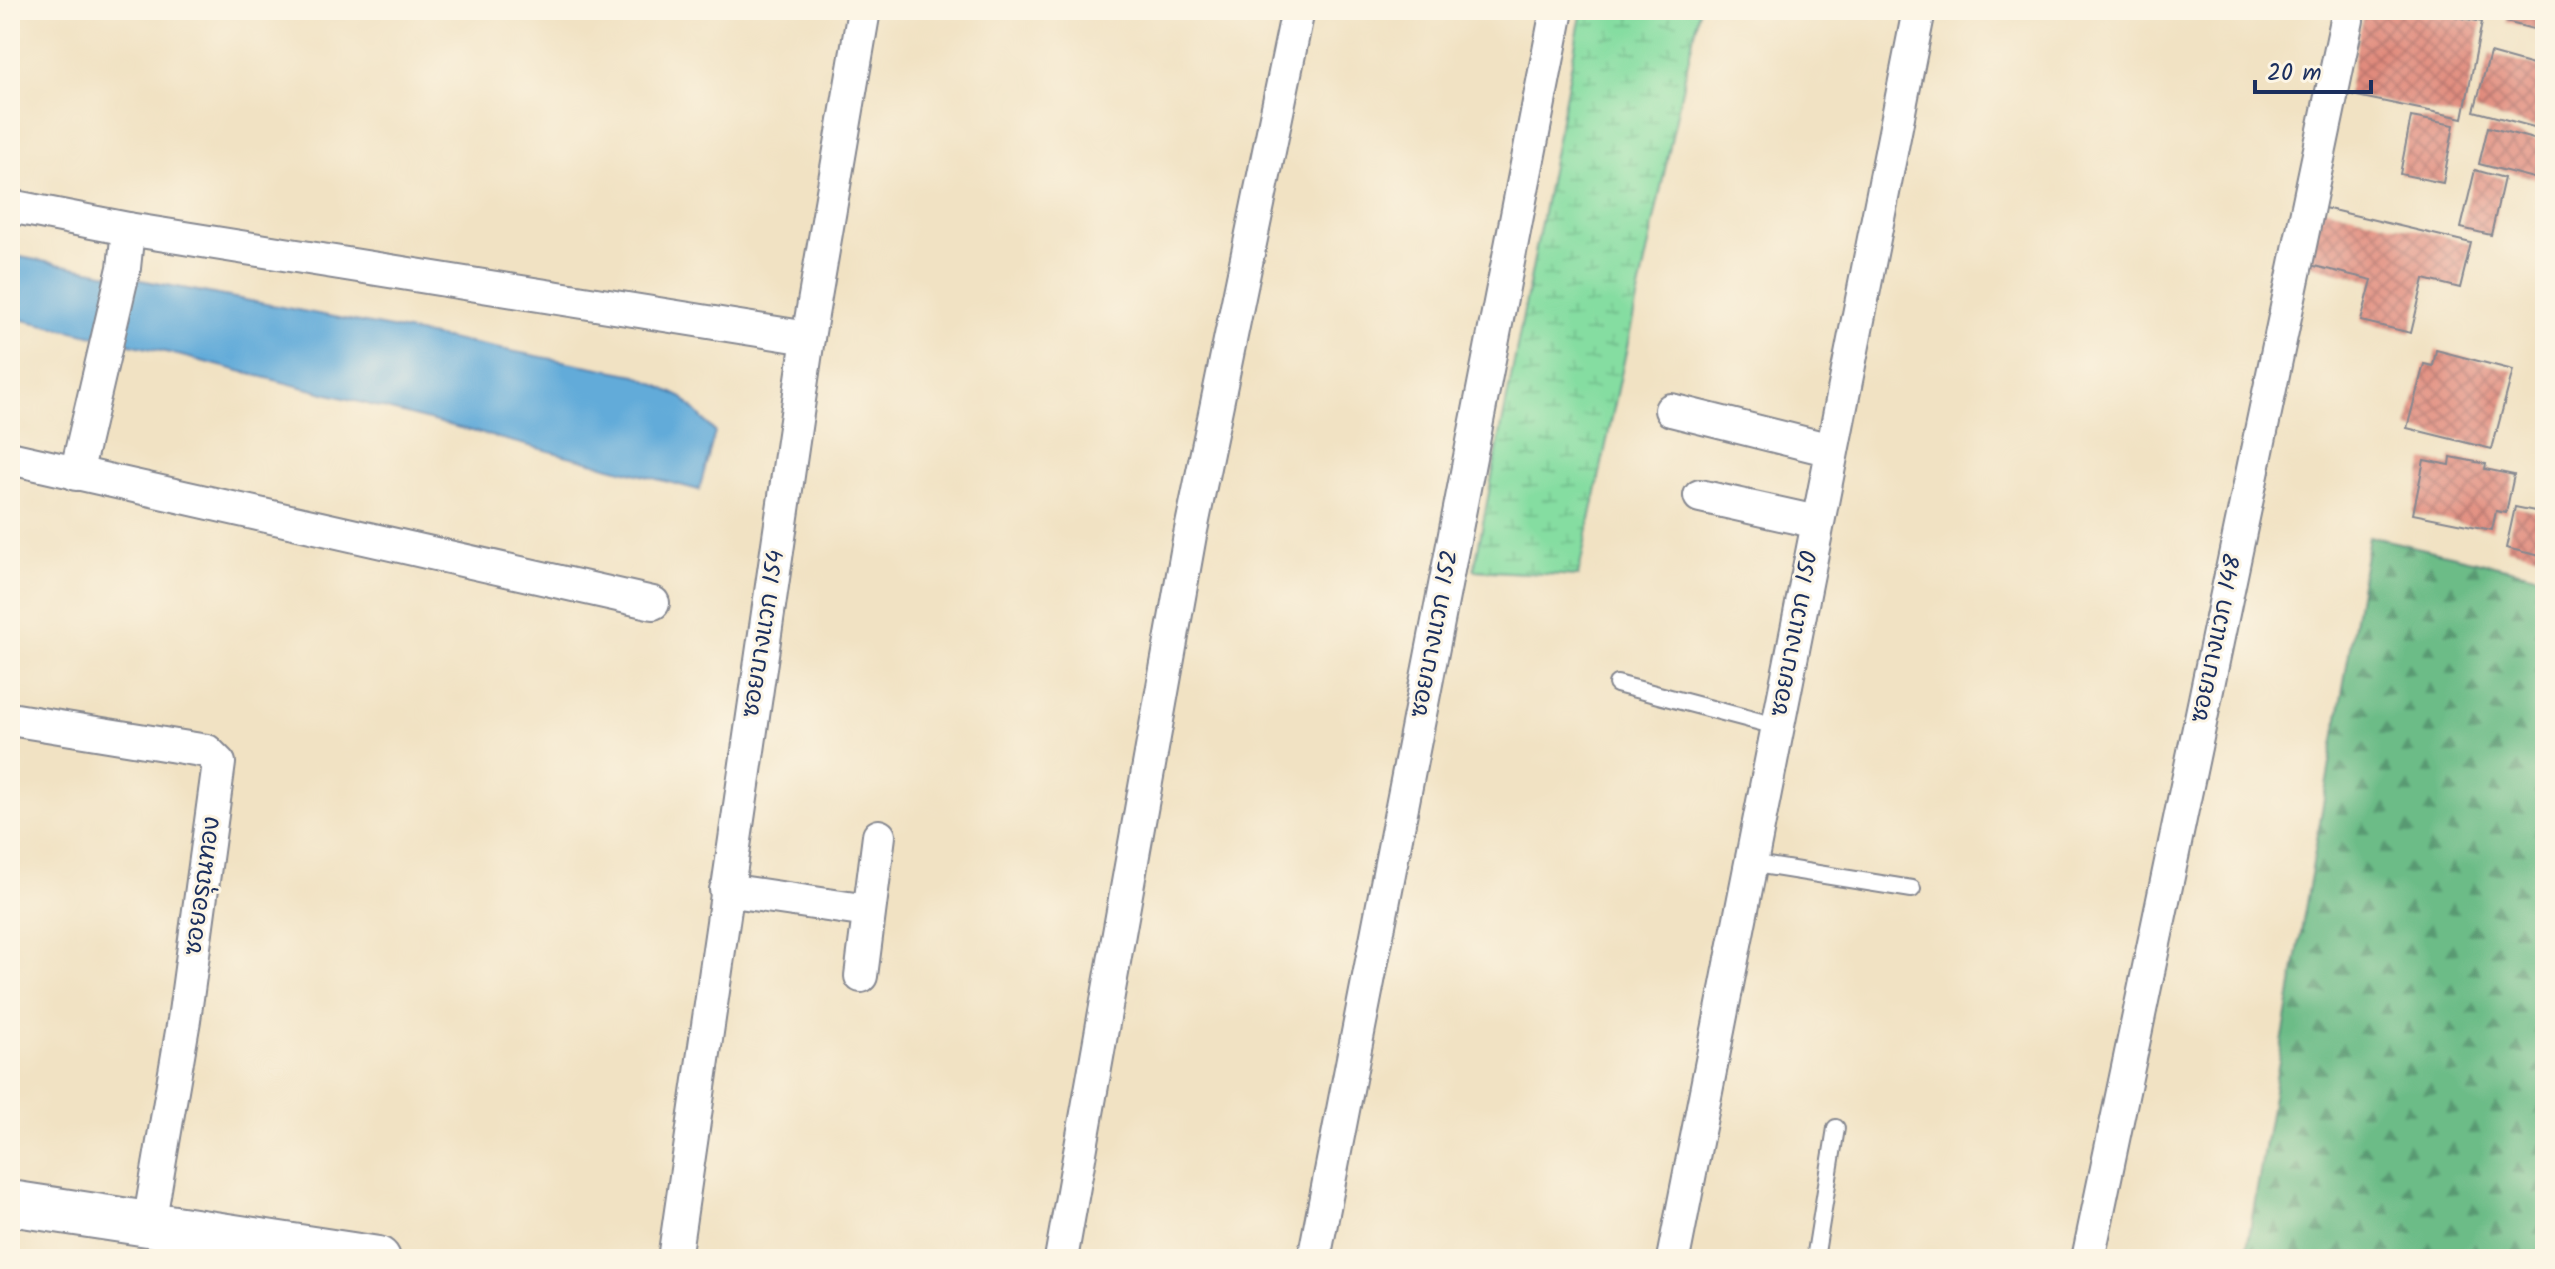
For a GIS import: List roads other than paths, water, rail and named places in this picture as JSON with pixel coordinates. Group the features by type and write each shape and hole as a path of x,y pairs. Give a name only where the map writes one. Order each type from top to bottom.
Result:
{"main road":[{"path":"10,1203 365,1258"}],"street":[{"name":"ซอยบางแวก 154","path":"674,1259 808,338 864,10"},
{"path":"1061,1259 1190,535 1298,10"},
{"name":"ซอยบางแวก 152","path":"1314,1259 1557,10"},
{"name":"ซอยบางแวก 150","path":"1673,1259 1919,10"},
{"name":"ซอยบางแวก 148","path":"2088,1259 2347,20"},
{"path":"10,206 128,229 808,338"},
{"path":"76,474 124,268 128,229"},
{"path":"1671,410 1831,450"},
{"path":"10,458 653,603"},
{"path":"1700,496 1817,522"},
{"name":"ซอยอรุณทอง","path":"10,719 207,751 219,763 184,1020 149,1224"},
{"path":"861,976 879,836"},
{"path":"726,890 868,911"}],"lane":[{"path":"1617,684 1776,726"},
{"path":"1749,863 1912,889"},
{"path":"1815,1259 1836,1128"}],"water":[{"path":"10,255 636,375 683,398 715,432 699,490 174,354 10,317"}]}
